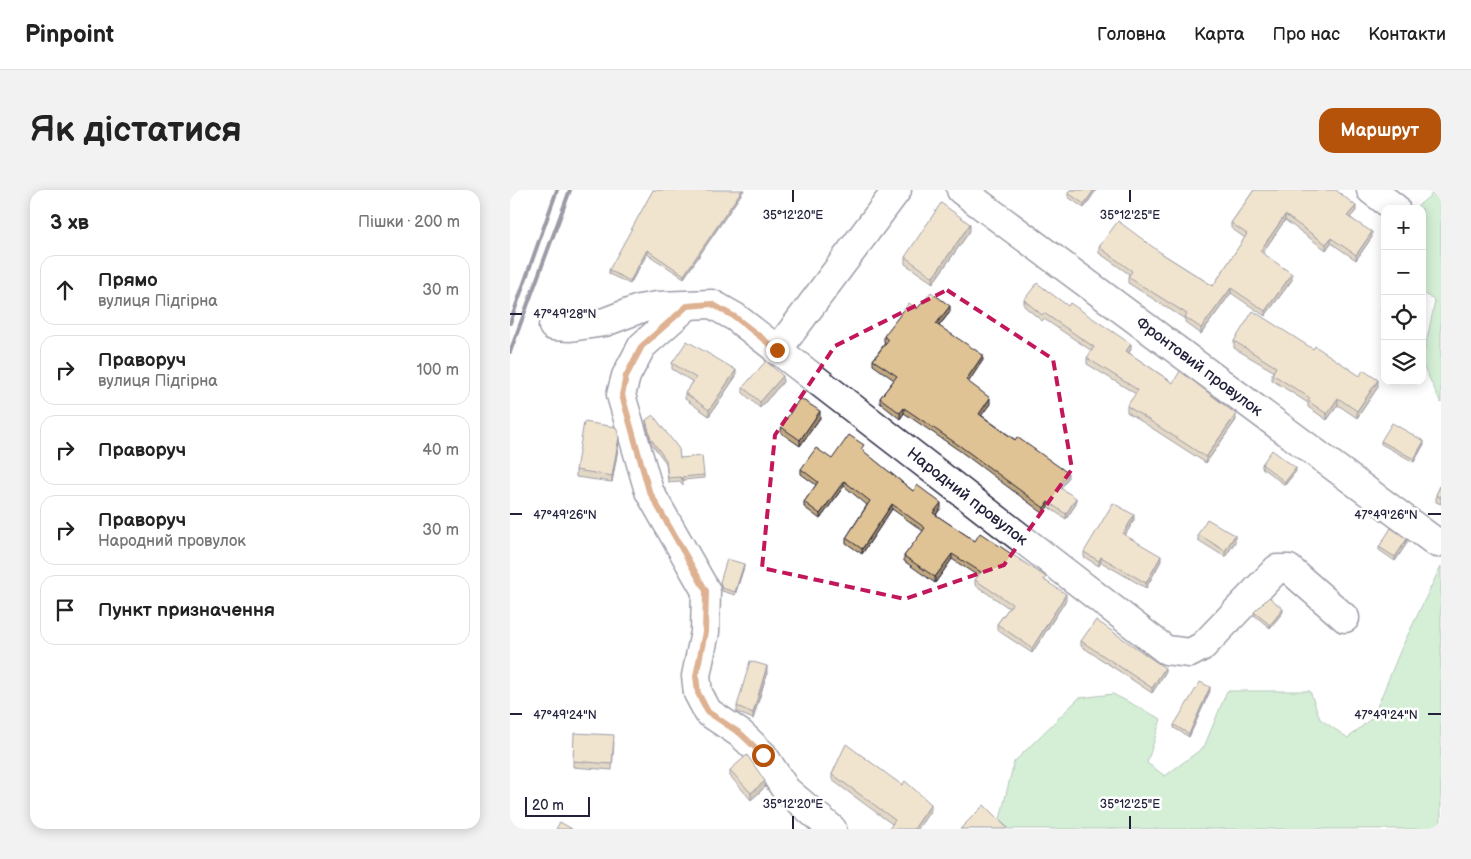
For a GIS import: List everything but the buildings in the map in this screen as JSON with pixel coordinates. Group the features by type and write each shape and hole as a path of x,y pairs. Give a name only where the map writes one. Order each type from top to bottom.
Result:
{"street":[{"path":"777,350 897,190"},
{"name":"Фронтовий провулок","path":"961,190 1437,543"},
{"path":"1371,190 1391,205"},
{"name":"Народний провулок","path":"552,326 586,326 605,322 639,309 657,306 712,304 735,317 1166,650 1190,653 1203,646 1277,568 1289,569 1345,618"},
{"path":"687,306 642,346 626,376 622,395 649,491 706,591 705,632 696,676 698,693 708,712 741,734 763,755 786,790 832,829"}],"highlighted area":[{"path":"947,290 1053,359 1072,469 1004,565 905,599 762,568 775,435 835,346"}],"green space":[{"path":"1437,190 1441,190 1441,403 1426,371 1426,344 1435,301 1426,295 1426,205 1419,205"},
{"path":"1441,566 1441,829 1008,829 1000,819 1014,762 1079,698 1113,694 1161,719 1147,763 1165,776 1204,747 1227,691 1310,691 1320,719 1348,738 1373,717 1401,649"}],"railway":[{"path":"510,323 557,190"},
{"path":"510,352 570,190"}],"route":[{"path":"763,755 741,734 708,712 698,693 696,676 705,632 706,591 649,491 622,395 626,376 642,346 687,306 712,304 735,317 777,350"}]}
